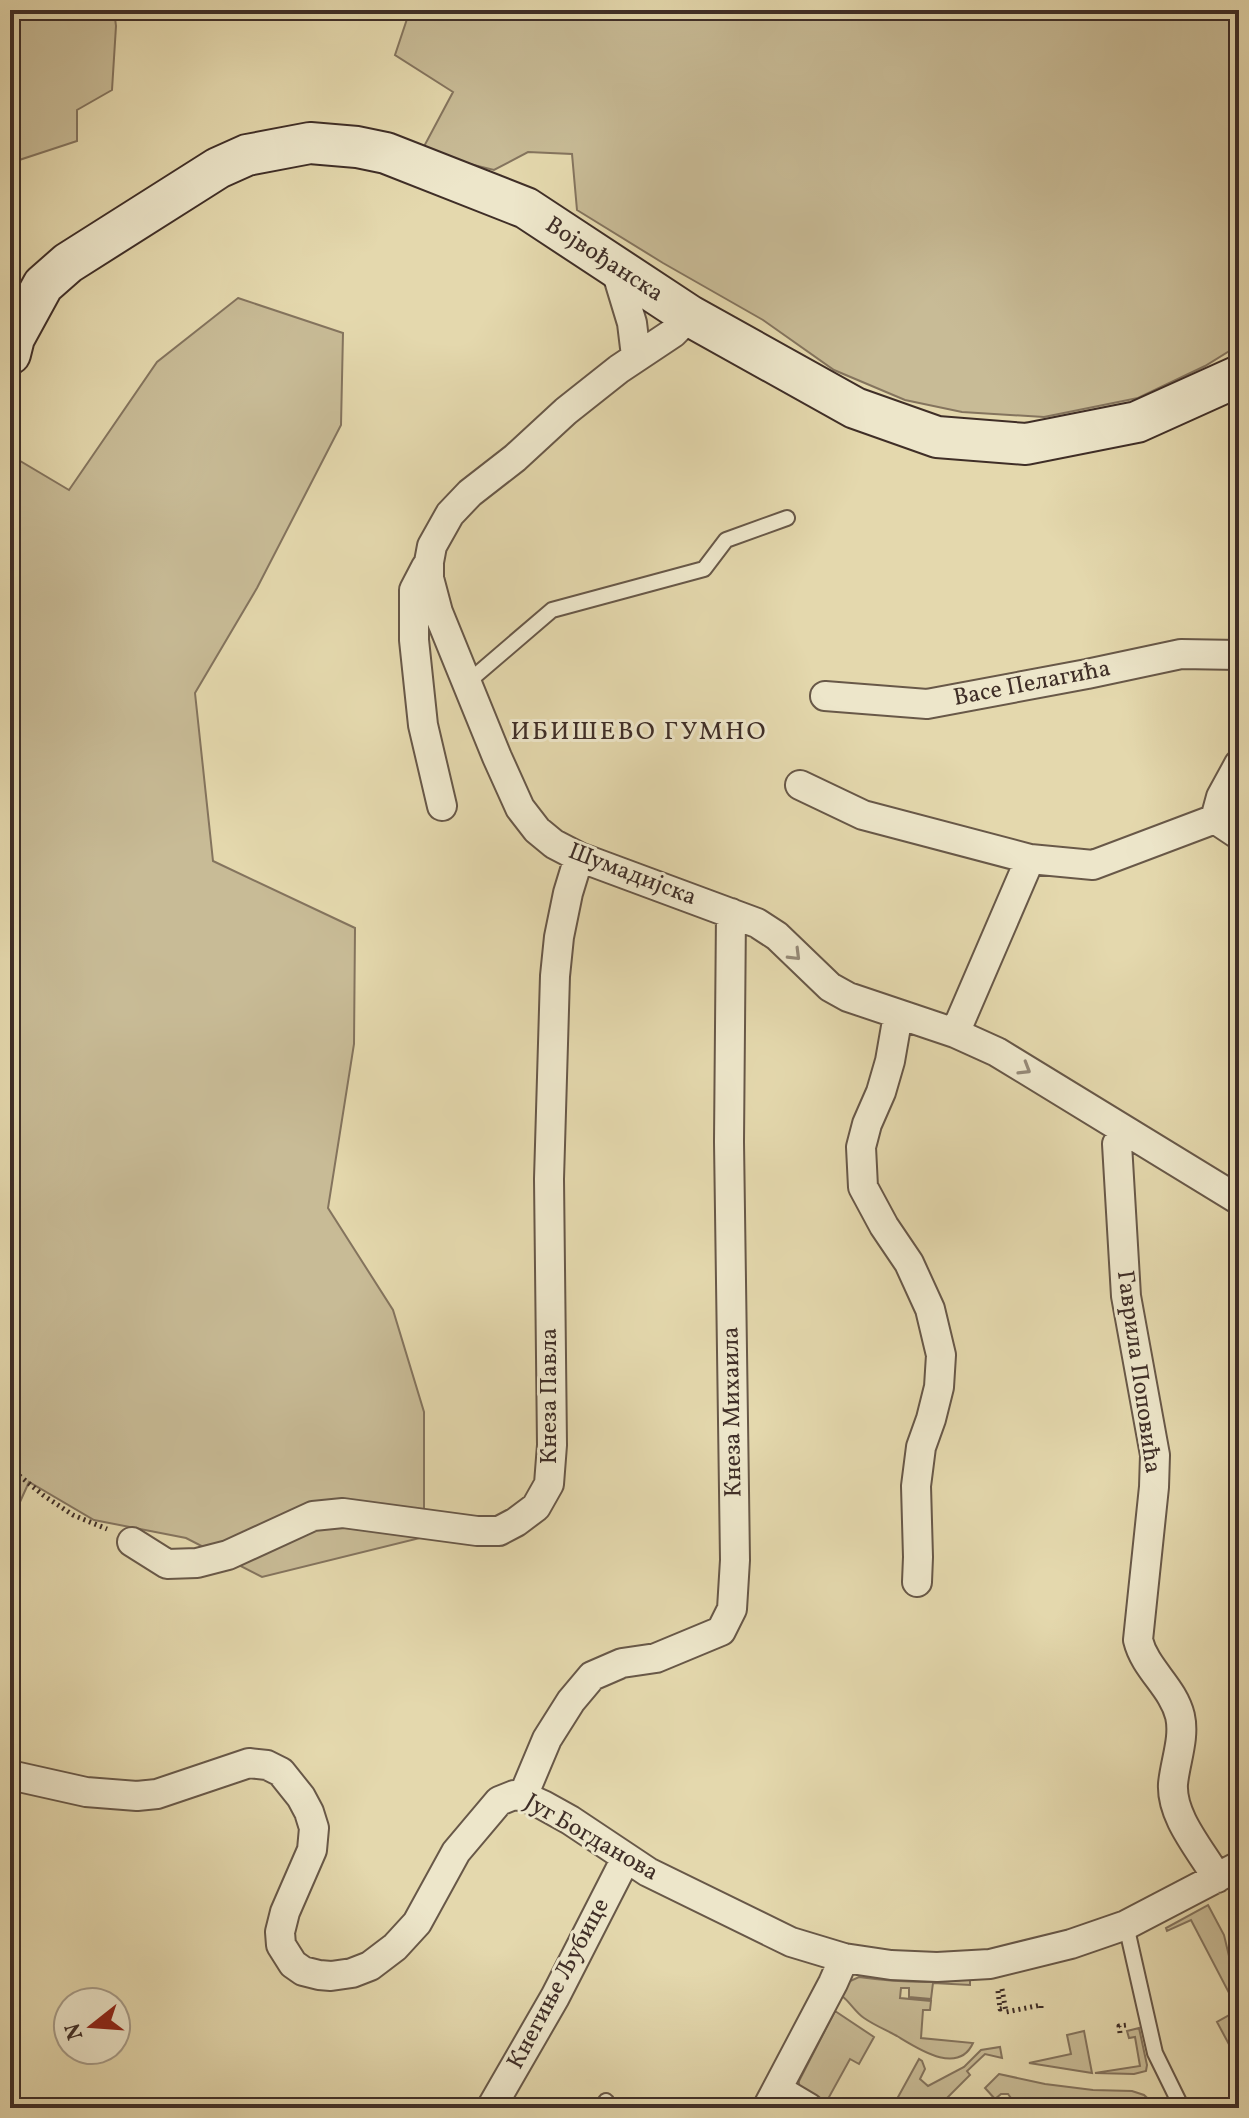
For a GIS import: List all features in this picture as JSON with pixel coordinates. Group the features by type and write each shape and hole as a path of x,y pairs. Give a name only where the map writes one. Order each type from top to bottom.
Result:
{"street":[{"name":"Војвођанска","path":"11,343 43,285 68,263 218,168 247,155 310,143 386,153 526,208 690,316 855,408 937,437 1026,444 1137,422 1239,376"},
{"path":"615,267 632,323 636,356"},
{"name":"Шумадијска","path":"690,316 673,333 636,356 577,403 470,493 450,514 432,546 429,578 438,612 520,808 537,830 554,844 579,857 768,929 830,987 848,997 955,1033 997,1052 1239,1200"},
{"path":"429,562 414,590 414,640 423,725 442,806"},
{"name":"Васе Пелагића","path":"825,696 927,704 1181,654 1239,655"},
{"path":"1215,819 1221,797 1239,764"},
{"path":"800,785 863,815 1030,859 1093,865 1215,819"},
{"path":"1215,819 1239,835"},
{"name":"Кнеза Павла","path":"132,1542 167,1564 197,1563 228,1555 313,1516 343,1513 477,1531 499,1531 536,1507 549,1484 552,1445 549,1179 555,976 559,937 579,857"},
{"path":"955,1033 1030,859"},
{"name":"Кнеза Михаила","path":"523,1796 547,1739 571,1701 592,1676 622,1663 656,1658 721,1631 732,1609 735,1545 729,1142 731,913"},
{"path":"898,1015 890,1061 861,1147 863,1187 909,1263 930,1309 941,1355 939,1387 921,1447 916,1486 917,1582"},
{"name":"Гаврила Поповића","path":"1128,1133 1117,1144 1122,1253 1126,1296 1155,1455 1138,1640 1144,1658 1163,1683 1180,1715 1180,1743 1173,1794 1176,1809 1228,1872"},
{"name":"Југ Богданова","path":"10,1775 86,1792 137,1796 157,1794 249,1763 267,1765 281,1772 301,1797 314,1828 312,1850 285,1912 280,1932 281,1945 293,1964 303,1971 331,1976 370,1966 395,1947 417,1923 456,1852 499,1801 514,1795 523,1796 570,1820 648,1872 791,1942 844,1958 891,1965 937,1967 990,1964 1071,1944 1126,1925 1228,1872"},
{"name":"Кнегиње Љубице","path":"491,2108 555,1997 626,1858"},
{"path":"809,2108 772,2098 844,1958"}],"lane":[{"path":"468,682 552,610 704,569 726,540 787,518"},
{"path":"1126,1925 1152,2044 1182,2108"}],"path":[{"path":"10,1468 73,1515 132,1542"},
{"path":"1003,1992 1006,2012 1041,2005 1041,2008"},
{"path":"1120,2033 1119,2026 1123,2026"}],"shaded area":[{"path":"10,10 114,10 116,26 112,90 77,110 77,141 10,163"},
{"path":"410,10 1239,10 1239,345 1205,366 1138,398 1044,417 962,412 905,400 834,370 763,320 577,210 572,154 528,152 494,170 421,152 453,92 395,55"},
{"path":"238,298 343,333 341,425 257,588 195,693 213,861 355,928 354,1044 328,1208 393,1310 424,1412 424,1537 262,1577 186,1538 94,1520 29,1482 10,1524 10,455 69,490 157,362"},
{"path":"1208,1905 1224,1935 1239,1998 1239,2063 1217,2022 1238,2010 1191,1920 1167,1931 1166,1928"},
{"path":"859,1977 914,1982 970,1979 970,1985 933,1983 931,1999 909,1997 909,1988 901,1988 900,1998 931,2001 930,2010 923,2010 921,2038 973,2043 958,2058 937,2056 872,2023 842,1996 848,1982"},
{"path":"835,2011 874,2037 859,2064 850,2059 823,2108 799,2086 799,2081"},
{"path":"1139,2028 1146,2071 1134,2074 1095,2073 1140,2066 1135,2037 1129,2038 1127,2031"},
{"path":"1084,2031 1092,2073 1029,2063 1071,2054 1067,2035"},
{"path":"1000,2047 1002,2058 985,2054 967,2071 970,2075 937,2108 892,2108 919,2059 925,2069 920,2079 928,2086 964,2067 981,2050"},
{"path":"999,2074 1045,2084 1132,2091 1144,2095 1158,2108 1047,2108 1038,2099 1029,2108 1009,2108 1013,2101 1008,2094 1001,2094 995,2099 985,2088"}],"district":[{"name":"ИБИШЕВО ГУМНО","path":"639,732"}]}
